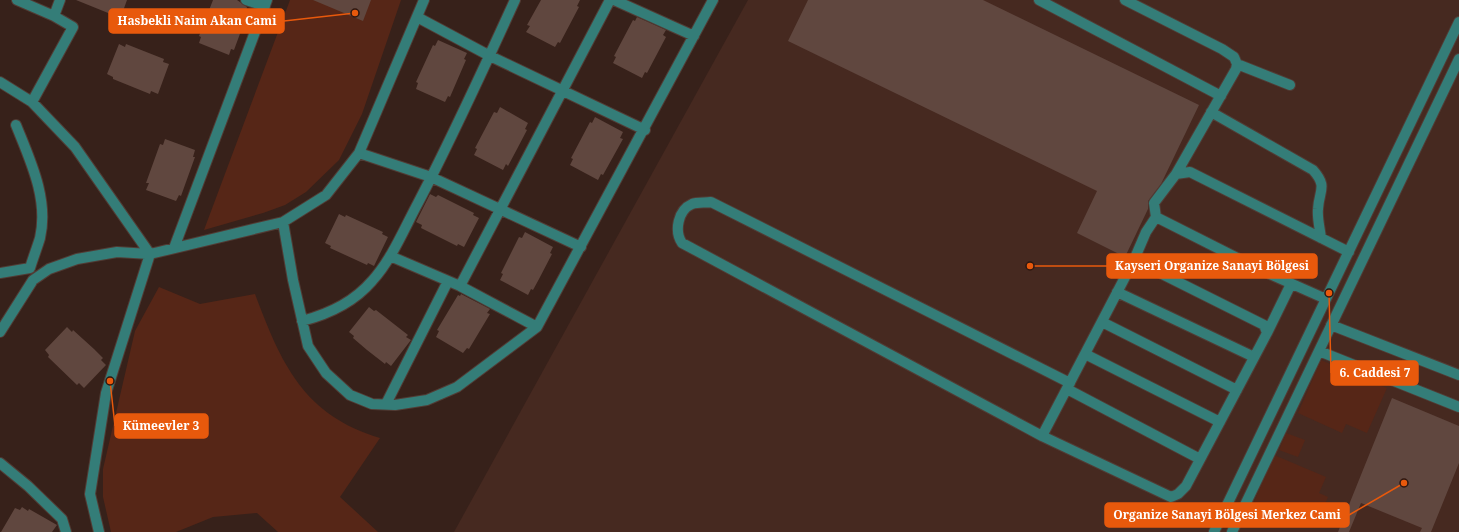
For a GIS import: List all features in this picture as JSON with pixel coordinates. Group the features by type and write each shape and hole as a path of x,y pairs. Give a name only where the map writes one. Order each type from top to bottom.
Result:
{"street":[{"path":"17,0 54,16 72,27 32,102"},
{"path":"54,16 60,0"},
{"path":"174,248 266,3 246,0"},
{"path":"0,332 33,280 49,269 77,259 117,252 150,254 283,222 326,196 359,153 424,0"},
{"path":"302,321 326,314 348,302 372,282 390,256 431,177 490,56 515,0"},
{"path":"460,286 502,209 562,90 610,0"},
{"path":"614,0 694,36"},
{"path":"283,222 308,346 326,373 350,395 372,404 427,400 457,387 537,327 713,0"},
{"path":"1039,0 1221,96"},
{"path":"1125,0 1222,49 1234,57 1237,64 1290,85"},
{"path":"417,17 490,56 644,130"},
{"path":"1214,532 1459,22"},
{"path":"1232,532 1459,59"},
{"path":"1042,436 1118,292 1146,232 1156,217 1154,203 1176,174 1221,96 1237,64"},
{"path":"0,82 32,102 75,147 150,254"},
{"path":"1211,112 1313,170 1321,180 1322,191 1318,209 1321,238"},
{"path":"0,273 30,268 40,237 42,204 35,172 16,125"},
{"path":"359,153 431,177 581,247"},
{"path":"1176,174 1190,172 1349,252"},
{"path":"1200,459 1068,386 711,202 692,204 685,209 681,216 677,227 678,237 682,243 1042,436 1171,497 1178,494 1186,486 1267,333 1291,284"},
{"path":"1156,217 1291,284 1326,299"},
{"path":"98,532 90,494 106,393 150,254"},
{"path":"390,256 460,286 537,327"},
{"path":"1134,260 1264,325 1267,333"},
{"path":"386,404 448,281"},
{"path":"1118,292 1254,357"},
{"path":"1102,322 1237,390"},
{"path":"1332,324 1459,375"},
{"path":"1319,351 1459,407"},
{"path":"1085,354 1220,422"},
{"path":"0,463 28,486 62,519 66,532"}],"shaded area":[{"path":"290,0 401,0 362,114 339,160 306,192 285,205 204,230"},
{"path":"748,0 1459,0 1459,532 454,532"},
{"path":"159,287 200,304 255,294 286,364 298,383 313,401 332,416 354,428 380,438 340,497 378,532 278,532 257,513 213,517 176,532 111,532 103,497 103,469 135,331"},
{"path":"1321,360 1387,388 1367,433 1346,424 1342,433 1298,413"},
{"path":"1286,433 1305,440 1298,457 1279,450"},
{"path":"1274,455 1326,477 1319,493 1328,497 1315,528 1254,502"}],"building":[{"path":"76,0 127,0 123,11 120,10 118,17"},
{"path":"213,0 237,0 247,7 246,11 248,12 234,50 231,49 229,55 199,43 201,37 199,36"},
{"path":"313,0 371,0 363,21"},
{"path":"541,0 580,0 577,6 579,7 560,43 558,42 555,47 526,32 530,26 527,25"},
{"path":"808,0 983,0 1199,105 1161,184 1148,201 1148,209 1125,257 1077,233 1097,191 788,41"},
{"path":"637,17 666,30 663,35 666,37 647,73 645,72 642,78 613,63 616,57 614,56 633,20 635,21"},
{"path":"438,40 467,53 464,59 466,60 450,97 448,96 445,102 416,89 418,83 416,82 433,45 435,46"},
{"path":"119,44 125,47 126,44 164,59 163,62 169,64 158,94 151,91 150,94 113,79 113,77 107,74"},
{"path":"500,107 528,123 525,129 527,130 516,151 508,166 506,164 503,170 474,155 477,149 475,148 494,112 497,113"},
{"path":"595,117 623,132 620,138 623,139 603,175 601,174 598,180 570,165 573,159 571,158 590,122 592,123"},
{"path":"165,139 195,150 193,157 195,157 181,196 179,195 176,201 146,190 149,183 146,183 160,144 163,145"},
{"path":"430,194 436,197 438,195 474,213 473,215 479,218 464,247 458,244 457,246 421,228 422,225 416,222"},
{"path":"339,214 345,217 346,215 383,232 382,234 388,237 374,266 368,263 367,265 330,248 331,246 325,243"},
{"path":"525,232 553,247 550,253 552,254 539,279 533,290 531,289 528,295 500,280 503,274 501,273 519,237 522,238"},
{"path":"461,294 490,309 487,313 490,314 469,349 467,348 463,353 436,337 439,331 437,330 458,295 460,296"},
{"path":"369,307 374,311 376,310 408,335 406,337 411,340 391,366 386,362 385,364 367,350 353,338 354,336 349,332"},
{"path":"67,327 72,332 73,330 94,349 103,358 101,360 106,365 84,388 79,383 77,385 48,357 49,355 45,350"},
{"path":"1392,398 1459,426 1459,463 1431,532 1420,532 1422,528 1361,503 1349,532 1338,532"},
{"path":"22,507 28,511 29,509 57,525 52,532 1,532 15,508 20,510"}],"place":[{"name":"Hasbekli Naim Akan Cami","path":"355,13"},
{"name":"Kayseri Organize Sanayi Bölgesi","path":"1030,266"},
{"name":"6. Caddesi 7","path":"1329,293"},
{"name":"Kümeevler 3","path":"110,381"},
{"name":"Organize Sanayi Bölgesi Merkez Cami","path":"1404,483"}]}
